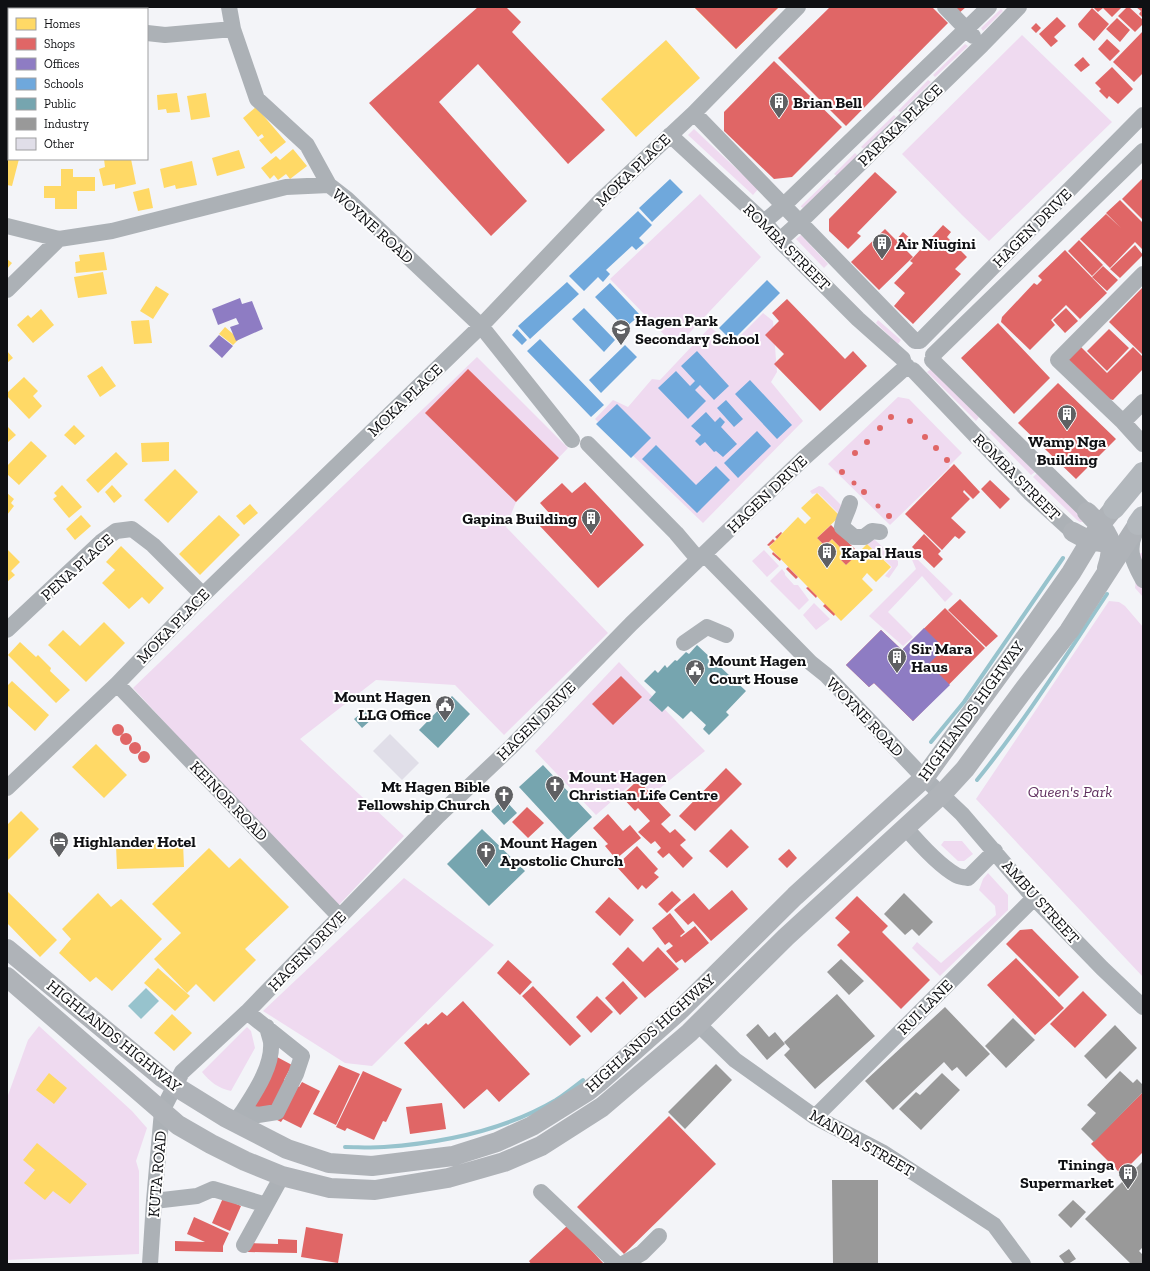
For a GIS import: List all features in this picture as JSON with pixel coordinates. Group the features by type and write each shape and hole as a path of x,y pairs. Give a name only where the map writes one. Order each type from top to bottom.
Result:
{"highway":[{"name":"HIGHLANDS HIGHWAY","path":"1114,508 1143,473"}],"main road":[{"name":"HIGHLANDS HIGHWAY","path":"7,949 157,1073 175,1086 239,1116 287,1149 329,1163 372,1166 453,1156 497,1142 532,1126 588,1091 679,1012 794,896 924,778 1009,661 1070,573 1078,560 1092,530 1114,508"},
{"path":"1114,508 1114,517 1119,524 1127,527 1140,520"},
{"name":"HIGHLANDS HIGHWAY","path":"7,977 178,1125 245,1161 282,1176 330,1188 375,1190 448,1178 504,1162 541,1146 602,1107 689,1033 786,937 880,852 905,826 942,794 965,769 1069,631 1140,520"},
{"path":"1092,530 1120,539 1140,520"},
{"path":"1092,530 1110,558 1104,576"},
{"path":"1078,560 1087,556 1096,558 1102,565 1104,576"}],"street":[{"path":"228,7 233,29 257,99 307,145 329,185"},
{"name":"MOKA PLACE","path":"7,788 117,684 203,595 481,326 602,199 694,113 798,7"},
{"path":"945,7 982,45"},
{"name":"PARAKA PLACE","path":"764,222 784,205 989,7"},
{"name":"PARAKA PLACE","path":"780,240 982,45 1019,7"},
{"path":"148,33 165,35 233,29"},
{"name":"ROMBA STREET","path":"694,113 917,341"},
{"name":"HAGEN DRIVE","path":"917,341 1143,115"},
{"name":"ROMBA STREET","path":"670,135 764,222 858,319 908,365 1030,493 1092,530"},
{"name":"HAGEN DRIVE","path":"932,358 1143,152"},
{"name":"WOYNE ROAD","path":"7,226 59,239 112,231 286,187 329,185 347,199 481,326 580,442 811,663 826,675 924,778 942,794"},
{"path":"7,290 59,239"},
{"path":"1143,274 1058,360 1123,422 1143,444"},
{"path":"917,341 926,343 929,346 932,358 926,368 917,371 908,365 904,349 907,345 917,341"},
{"name":"ROMBA STREET","path":"932,358 1092,530"},
{"name":"HAGEN DRIVE","path":"175,1086 182,1072 247,1012 438,816 517,741 631,624 804,458 908,365"},
{"path":"1123,422 1143,402"},
{"path":"850,503 842,527 854,537 864,537 872,531 880,532"},
{"path":"1140,520 1131,544 1131,552 1133,560 1143,580"},
{"name":"PENA PLACE","path":"7,630 101,542 116,531 132,529 153,545 203,595"},
{"path":"1104,576 1120,561 1127,558 1133,560"},
{"path":"684,643 707,627 726,636"},
{"name":"KEINOR ROAD","path":"117,684 340,917"},
{"name":"AMBU STREET","path":"942,794 962,814 1034,898 1102,968 1143,1007"},
{"path":"905,826 915,839 942,865 957,876 968,878 994,851"},
{"name":"RUI LANE","path":"815,1117 1034,898"},
{"path":"239,1116 277,1112 296,1074 302,1056 247,1012"},
{"name":"MANDA STREET","path":"698,1024 735,1060 815,1117 882,1152 994,1225 1023,1264"},
{"path":"239,1116 257,1090 267,1069 271,1044 267,1027"},
{"name":"KUTA ROAD","path":"150,1264 162,1111 175,1086"},
{"path":"244,1245 282,1176"},
{"path":"154,1201 197,1196 213,1189 266,1205"},
{"path":"541,1192 617,1264"},
{"path":"623,1264 642,1252 658,1236"}],"green space":[{"path":"1001,9 1003,11 983,31 981,28"},
{"path":"1022,35 1112,122 989,241 902,154"},
{"path":"965,44 968,46 935,77 933,75"},
{"path":"928,80 931,82 901,112 898,111"},
{"path":"894,115 896,117 864,149 861,147"},
{"path":"694,129 758,189 753,195 688,135"},
{"path":"855,153 858,156 837,176 834,174"},
{"path":"829,179 831,181 803,208 801,207 801,206"},
{"path":"700,194 761,257 676,347 610,279"},
{"path":"801,235 828,264 824,268 796,239"},
{"path":"763,313 773,321 777,372 771,382 803,421 703,523 595,419 613,400 628,407 652,379 660,380 710,327 732,344"},
{"path":"878,320 901,340 898,344 876,323"},
{"path":"477,357 568,448 516,502 506,527 608,633 504,735 455,685 376,680 300,739 404,836 336,908 133,688"},
{"path":"931,369 979,417 976,421 927,372"},
{"path":"898,397 909,399 962,453 949,466 950,467 890,525 828,464"},
{"path":"992,429 1035,472 1031,475 989,432"},
{"path":"1037,473 1083,519 1083,522 1077,520 1033,477"},
{"path":"819,486 823,487 842,506 840,515 818,493 812,494 810,491"},
{"path":"875,540 898,561 898,565 889,578 885,576 892,567 865,542"},
{"path":"764,550 779,566 767,577 752,561"},
{"path":"910,552 953,594 945,602 922,576 888,612 913,637 903,646 869,616 916,569"},
{"path":"1143,552 1143,597 1135,588 1139,554"},
{"path":"782,569 785,575 794,585 798,585 809,600 799,610 770,581"},
{"name":"Queen's Park","path":"1109,601 1119,602 1125,606 1143,627 1143,977 976,799"},
{"path":"814,603 830,619 816,630 803,615"},
{"path":"619,662 705,751 653,794 637,779 596,815 535,751"},
{"path":"944,841 962,841 973,854 964,861 958,861 941,845"},
{"path":"988,873 1008,895 1008,910 940,976 912,948 917,942 941,963 996,915 995,906 979,890 983,879"},
{"path":"404,878 494,945 372,1066 345,1063 263,1011"},
{"path":"39,1026 132,1111 147,1128 136,1161 139,1171 139,1254 7,1260 7,1098 28,1040"},
{"path":"247,1027 251,1031 255,1048 231,1091 226,1090 208,1079 202,1072"}],"water":[{"path":"146,988 159,1001 141,1019 128,1006"}],"building: Homes":[{"path":"694,7 779,7 736,49"},
{"path":"666,40 700,78 636,137 601,99"},
{"path":"7,85 8,160 19,160 12,186 7,185"},
{"path":"177,93 180,112 167,113 166,109 158,110 157,95"},
{"path":"206,93 210,117 191,120 187,96"},
{"path":"256,107 286,142 271,154 259,140 264,137 262,134 258,137 243,118"},
{"path":"293,149 307,166 290,179 286,174 278,180 274,175 270,179 261,168 276,156 280,160"},
{"path":"239,150 245,168 217,176 212,158"},
{"path":"104,160 131,160 136,184 115,189 115,184 103,186 99,169 105,167"},
{"path":"192,161 197,185 176,189 175,185 164,188 160,169"},
{"path":"61,169 73,169 73,177 95,177 95,191 77,191 77,209 55,209 55,198 44,198 44,186 61,186"},
{"path":"149,188 153,208 138,211 133,192"},
{"path":"104,252 107,270 76,273 75,262 80,261 79,255"},
{"path":"7,259 12,263 7,269"},
{"path":"103,272 107,294 78,298 74,277"},
{"path":"156,286 169,294 153,319 140,311"},
{"path":"41,309 54,325 33,343 17,325 28,315 31,318"},
{"path":"149,320 152,343 134,344 131,321"},
{"path":"225,327 239,339 233,345 219,334"},
{"path":"7,351 13,358 7,363"},
{"path":"102,366 116,386 100,397 87,376"},
{"path":"24,377 38,391 33,396 42,406 29,419 7,396 7,393"},
{"path":"74,425 85,436 75,445 64,435"},
{"path":"7,426 16,435 7,443"},
{"path":"31,441 47,456 19,485 7,474 7,466"},
{"path":"169,442 169,461 142,462 141,443"},
{"path":"116,452 128,464 98,493 86,480"},
{"path":"175,469 198,492 168,523 144,500"},
{"path":"62,485 82,507 69,518 53,499 57,496 54,493"},
{"path":"112,485 122,496 114,503 105,492"},
{"path":"7,493 14,499 11,503 14,506 7,515"},
{"name":"Kapal Haus","path":"817,493 840,516 817,538 825,546 832,539 846,553 840,559 846,565 867,544 891,567 876,582 867,573 862,579 873,590 841,621 769,547 798,517 805,524 811,518 801,508"},
{"path":"250,504 258,513 244,525 236,516"},
{"path":"81,515 91,526 75,540 66,529"},
{"path":"219,515 240,535 200,575 179,554"},
{"path":"121,546 164,588 149,604 142,597 129,609 102,583 115,570 106,562"},
{"path":"7,549 20,562 11,571 15,575 7,582"},
{"path":"104,622 125,643 86,682 48,645 63,630 80,646"},
{"path":"20,642 36,657 38,655 51,668 50,671 70,690 56,703 8,655"},
{"path":"12,681 49,715 35,731 7,705 7,686"},
{"path":"96,744 127,775 104,798 72,767"},
{"path":"21,811 39,829 7,861 7,825"},
{"path":"183,842 184,867 117,869 116,845"},
{"name":"Highlander Hotel","path":"209,848 229,868 240,858 289,907 245,949 256,960 214,1002 196,984 187,993 154,959 181,933 152,904"},
{"path":"7,891 57,940 40,957 7,923"},
{"name":"Highlander Hotel","path":"98,893 111,907 121,899 162,939 112,991 96,977 90,982 59,953 71,939 62,929"},
{"path":"158,968 190,996 175,1011 144,983"},
{"path":"172,1014 192,1033 174,1051 154,1033"},
{"path":"49,1073 67,1088 54,1104 36,1090"},
{"path":"37,1143 87,1184 70,1204 53,1191 45,1200 24,1183 35,1170 23,1160"}],"building: Shops":[{"path":"478,7 506,7 521,22 512,32 605,130 568,164 478,64 439,102 527,201 491,236 369,103"},
{"path":"694,7 779,7 736,49"},
{"path":"830,7 932,7 948,23 846,126 778,58"},
{"path":"951,7 966,7 958,14"},
{"path":"1093,7 1122,7 1112,17 1103,8 1098,12"},
{"path":"1127,7 1129,7 1143,20 1143,24 1135,32 1118,16"},
{"path":"1136,7 1143,7 1143,18 1139,14 1141,11"},
{"path":"1092,8 1109,24 1094,41 1079,27 1078,24"},
{"path":"1057,17 1066,26 1054,37 1058,41 1051,47 1039,34"},
{"path":"1117,18 1130,30 1120,42 1106,29"},
{"path":"1036,23 1041,28 1036,33 1031,28"},
{"path":"1143,31 1143,73 1134,82 1113,62"},
{"path":"1107,39 1120,51 1110,61 1098,49"},
{"path":"1083,57 1090,65 1081,72 1074,65"},
{"name":"Brian Bell","path":"774,61 842,127 792,177 774,179 724,131 724,112"},
{"path":"1112,67 1133,89 1118,104 1109,96 1107,99 1099,91 1101,89 1095,83"},
{"path":"875,172 897,192 857,233 861,236 848,249 829,231 829,219"},
{"path":"1143,178 1143,220 1122,199"},
{"path":"1120,200 1143,223 1143,250 1135,242 1110,268 1080,239 1106,214 1121,228 1106,213"},
{"path":"943,225 951,232 947,237 967,257 955,269 961,274 913,324 894,306 905,293 894,283 913,263 910,261"},
{"name":"Air Niugini","path":"885,229 896,240 903,232 913,241 905,249 913,257 879,290 851,262"},
{"path":"1079,240 1103,265 1092,276 1068,251"},
{"path":"1135,245 1143,255 1120,278 1110,269"},
{"path":"1065,250 1107,293 1080,319 1066,305 1051,320 1055,325 1030,350 1001,322 1002,317 1034,283 1037,285 1042,280 1038,276"},
{"path":"1103,266 1118,280 1107,291 1092,277"},
{"path":"1143,287 1143,355 1109,322"},
{"path":"787,299 845,359 853,351 867,366 820,411 774,364 784,354 765,335 779,321 772,313"},
{"path":"1066,308 1078,321 1065,333 1053,320"},
{"path":"998,323 1050,378 1014,414 961,358"},
{"path":"1109,329 1129,348 1107,371 1087,351"},
{"path":"1081,347 1107,373 1133,347 1143,357 1143,369 1113,400 1104,398 1066,361"},
{"path":"468,369 559,458 516,502 425,413"},
{"name":"Wamp Nga Building","path":"1058,383 1116,439 1076,479 1018,423"},
{"path":"891,414 894,417 891,420 888,417"},
{"path":"910,418 913,421 910,424 907,421"},
{"path":"880,425 883,428 880,431 877,428"},
{"path":"925,434 928,437 925,440 922,437"},
{"path":"867,439 870,442 867,445 864,442"},
{"path":"936,445 939,448 936,451 933,448"},
{"path":"855,450 858,453 855,456 852,453"},
{"path":"947,457 950,460 947,463 944,460"},
{"path":"954,464 980,492 973,499 964,490 963,492 970,499 951,518 966,532 959,539 955,536 942,550 905,514"},
{"path":"842,469 845,472 842,475 839,472"},
{"path":"854,480 857,483 854,486 851,483"},
{"path":"990,480 1010,499 1000,509 981,489"},
{"name":"Gapina Building","path":"585,482 644,545 598,588 539,525 550,514 540,503 562,483 572,493"},
{"path":"864,489 867,492 864,495 861,492"},
{"path":"878,503 881,506 878,509 875,506"},
{"path":"889,513 892,516 889,519 886,516"},
{"path":"831,525 859,553 846,565 840,559 846,553 832,539 825,546 817,538"},
{"path":"781,532 782,533 777,539 775,537"},
{"path":"924,534 941,551 938,554 943,559 934,568 912,547"},
{"path":"773,539 775,541 769,546 767,545"},
{"path":"773,552 781,559 780,561 772,554"},
{"path":"788,567 798,577 796,579 786,569"},
{"path":"808,587 817,596 816,598 806,588"},
{"path":"960,599 998,636 986,647 948,610"},
{"path":"825,604 835,614 834,616 823,606"},
{"name":"Sir Mara Haus","path":"945,608 985,648 913,721 874,683 869,687 846,665 881,630 902,650"},
{"path":"621,676 642,697 613,725 592,704"},
{"path":"118,724 122,726 124,730 122,734 118,736 114,734 112,730 114,726"},
{"path":"126,733 130,735 132,739 130,743 126,745 122,743 120,739 122,735"},
{"path":"135,742 139,744 141,748 139,752 135,754 131,752 129,748 131,744"},
{"path":"144,751 148,753 150,757 148,761 144,763 140,761 138,757 140,753"},
{"path":"726,768 742,784 695,831 679,816"},
{"path":"638,780 671,815 661,824 670,833 675,829 686,840 680,845 693,858 683,868 669,853 663,858 657,852 661,848 655,841 651,844 638,832 650,821 638,808 635,811 621,796"},
{"path":"527,807 544,823 528,838 512,822"},
{"path":"608,814 623,831 630,825 641,838 616,859 605,846 608,844 593,828"},
{"path":"731,829 749,847 727,868 709,851"},
{"path":"637,846 658,869 654,873 659,877 646,889 642,885 638,890 616,866"},
{"path":"789,849 797,858 787,868 778,859"},
{"path":"732,890 748,909 711,941 693,921 688,925 674,910 694,893 709,910"},
{"path":"672,891 681,900 667,913 658,904"},
{"path":"857,896 888,926 882,932 930,980 901,1009 837,945 850,932 835,918"},
{"path":"609,897 634,920 620,936 595,912"},
{"path":"670,913 685,932 680,936 681,937 695,926 709,943 685,963 682,959 676,963 666,951 673,946 669,942 665,945 652,928"},
{"path":"1032,929 1079,977 1059,997 1006,944 1020,930"},
{"path":"628,947 643,962 658,947 679,969 645,998 612,964"},
{"path":"1016,958 1064,1008 1035,1035 987,985"},
{"path":"508,960 532,982 520,995 497,973"},
{"path":"623,981 638,998 620,1015 605,998"},
{"path":"533,986 581,1036 570,1046 522,996"},
{"path":"1083,991 1107,1015 1075,1048 1050,1024"},
{"path":"597,996 613,1012 591,1033 576,1017"},
{"path":"463,1001 530,1074 499,1102 487,1089 464,1109 404,1043 426,1023 428,1025 442,1012 447,1016"},
{"path":"277,1057 292,1065 284,1080 299,1087 302,1082 320,1091 301,1128 283,1119 281,1122 252,1107"},
{"path":"339,1065 360,1074 336,1125 313,1114"},
{"path":"363,1071 402,1089 386,1122 383,1121 374,1140 347,1128 345,1131 336,1127"},
{"path":"1143,1092 1143,1152 1121,1174 1091,1144"},
{"path":"442,1103 446,1129 410,1134 406,1107"},
{"path":"669,1116 716,1164 624,1254 577,1207"},
{"name":"Tininga Supermarket","path":"1143,1162 1143,1232 1122,1253 1087,1218"},
{"path":"223,1198 241,1206 230,1231 212,1223"},
{"path":"194,1217 229,1233 223,1246 223,1252 175,1251 175,1241 205,1242 187,1234"},
{"path":"568,1225 604,1264 531,1264 529,1261"},
{"path":"306,1227 343,1234 338,1263 301,1257"},
{"path":"278,1239 297,1240 297,1253 248,1252 248,1243 278,1244"}],"building: Offices":[{"path":"240,298 242,304 252,301 263,329 236,341 230,327 239,324 236,318 218,325 212,309"},
{"path":"219,335 233,346 222,358 209,346"},
{"name":"Sir Mara Haus","path":"924,628 944,648 929,664 950,685 913,721 874,683 869,687 846,665 881,630 902,650"}],"building: Schools":[{"path":"670,179 683,192 652,222 639,208"},
{"path":"638,211 652,225 639,238 644,243 636,250 632,246 606,270 610,274 603,282 598,277 584,291 569,276"},
{"path":"767,280 780,293 732,341 719,328"},
{"path":"567,282 579,294 530,339 518,326"},
{"path":"610,283 640,315 625,328 595,297"},
{"path":"584,308 615,340 604,352 572,319"},
{"path":"517,329 527,340 522,345 512,335"},
{"path":"540,339 604,405 591,417 527,351"},
{"path":"625,345 637,357 601,393 589,380"},
{"path":"697,351 729,386 714,400 700,385 695,390 706,401 688,419 658,388 676,371 690,386 695,381 681,366"},
{"path":"750,380 792,425 777,439 735,394"},
{"path":"726,400 743,419 734,427 717,408"},
{"path":"617,404 651,438 631,458 596,424"},
{"path":"706,412 715,422 720,417 725,422 721,427 737,444 723,457 716,451 714,452 705,442 700,446 695,441 701,435 691,426"},
{"path":"757,431 771,446 738,478 724,463"},
{"path":"656,445 696,485 716,466 730,480 697,513 642,459"}],"building: Public":[{"name":"Mount Hagen Court House","path":"697,645 746,691 726,712 729,715 709,735 703,729 706,725 691,711 683,719 668,706 662,712 649,700 656,692 644,681 655,670 658,673 665,665 667,668 686,652 689,654"},
{"name":"Mount Hagen LLG Office","path":"452,696 470,714 438,748 419,730"},
{"path":"365,710 372,719 362,728 354,719"},
{"name":"Mount Hagen Christian Life Centre","path":"543,765 592,817 568,840 519,787"},
{"name":"Mt Hagen Bible Fellowship Church","path":"504,799 517,813 504,825 491,811"},
{"name":"Mount Hagen Apostolic Church","path":"482,829 525,871 489,906 447,864"}],"building: Industry":[{"path":"904,893 933,922 919,936 912,929 905,935 884,914"},
{"path":"841,959 864,981 849,995 827,972"},
{"path":"837,994 875,1036 815,1089 784,1055 790,1049 784,1042"},
{"path":"945,1007 990,1054 966,1077 957,1067 952,1071 944,1062 893,1110 865,1081"},
{"path":"1013,1018 1035,1040 1006,1068 985,1046"},
{"path":"758,1024 769,1037 775,1032 785,1044 767,1060 746,1035"},
{"path":"1115,1025 1137,1048 1106,1079 1084,1056"},
{"path":"716,1064 732,1080 685,1129 668,1112"},
{"path":"1120,1071 1133,1083 1137,1079 1143,1085 1143,1092 1094,1142 1081,1129 1096,1113 1087,1105"},
{"path":"942,1073 960,1090 921,1130 899,1109 916,1092 920,1095"},
{"name":"Tininga Supermarket","path":"1143,1161 1143,1247 1139,1251 1143,1255 1143,1264 1131,1264 1085,1219"},
{"path":"832,1180 878,1180 878,1264 833,1264"},
{"path":"1073,1200 1086,1212 1071,1228 1058,1215"},
{"path":"1069,1249 1076,1259 1068,1264 1065,1264 1059,1256"}],"building: Other":[{"path":"390,734 419,763 402,780 373,751"}],"waterway":[{"path":"931,742 964,702 1063,558"},
{"path":"977,780 1012,735 1107,594"},
{"path":"345,1147 406,1145 473,1133 516,1119 536,1110 556,1100 583,1080"}],"place":[{"name":"Brian Bell","path":"779,119"},
{"name":"Air Niugini","path":"882,260"},
{"name":"Hagen Park Secondary School","path":"621,346"},
{"name":"Wamp Nga Building","path":"1067,431"},
{"name":"Gapina Building","path":"591,535"},
{"name":"Kapal Haus","path":"827,569"},
{"name":"Sir Mara Haus","path":"897,674"},
{"name":"Mount Hagen Court House","path":"695,686"},
{"name":"Mount Hagen LLG Office","path":"445,722"},
{"name":"Mount Hagen Christian Life Centre","path":"555,802"},
{"name":"Mt Hagen Bible Fellowship Church","path":"504,812"},
{"name":"Highlander Hotel","path":"59,858"},
{"name":"Mount Hagen Apostolic Church","path":"486,868"},
{"name":"Tininga Supermarket","path":"1128,1190"}]}
